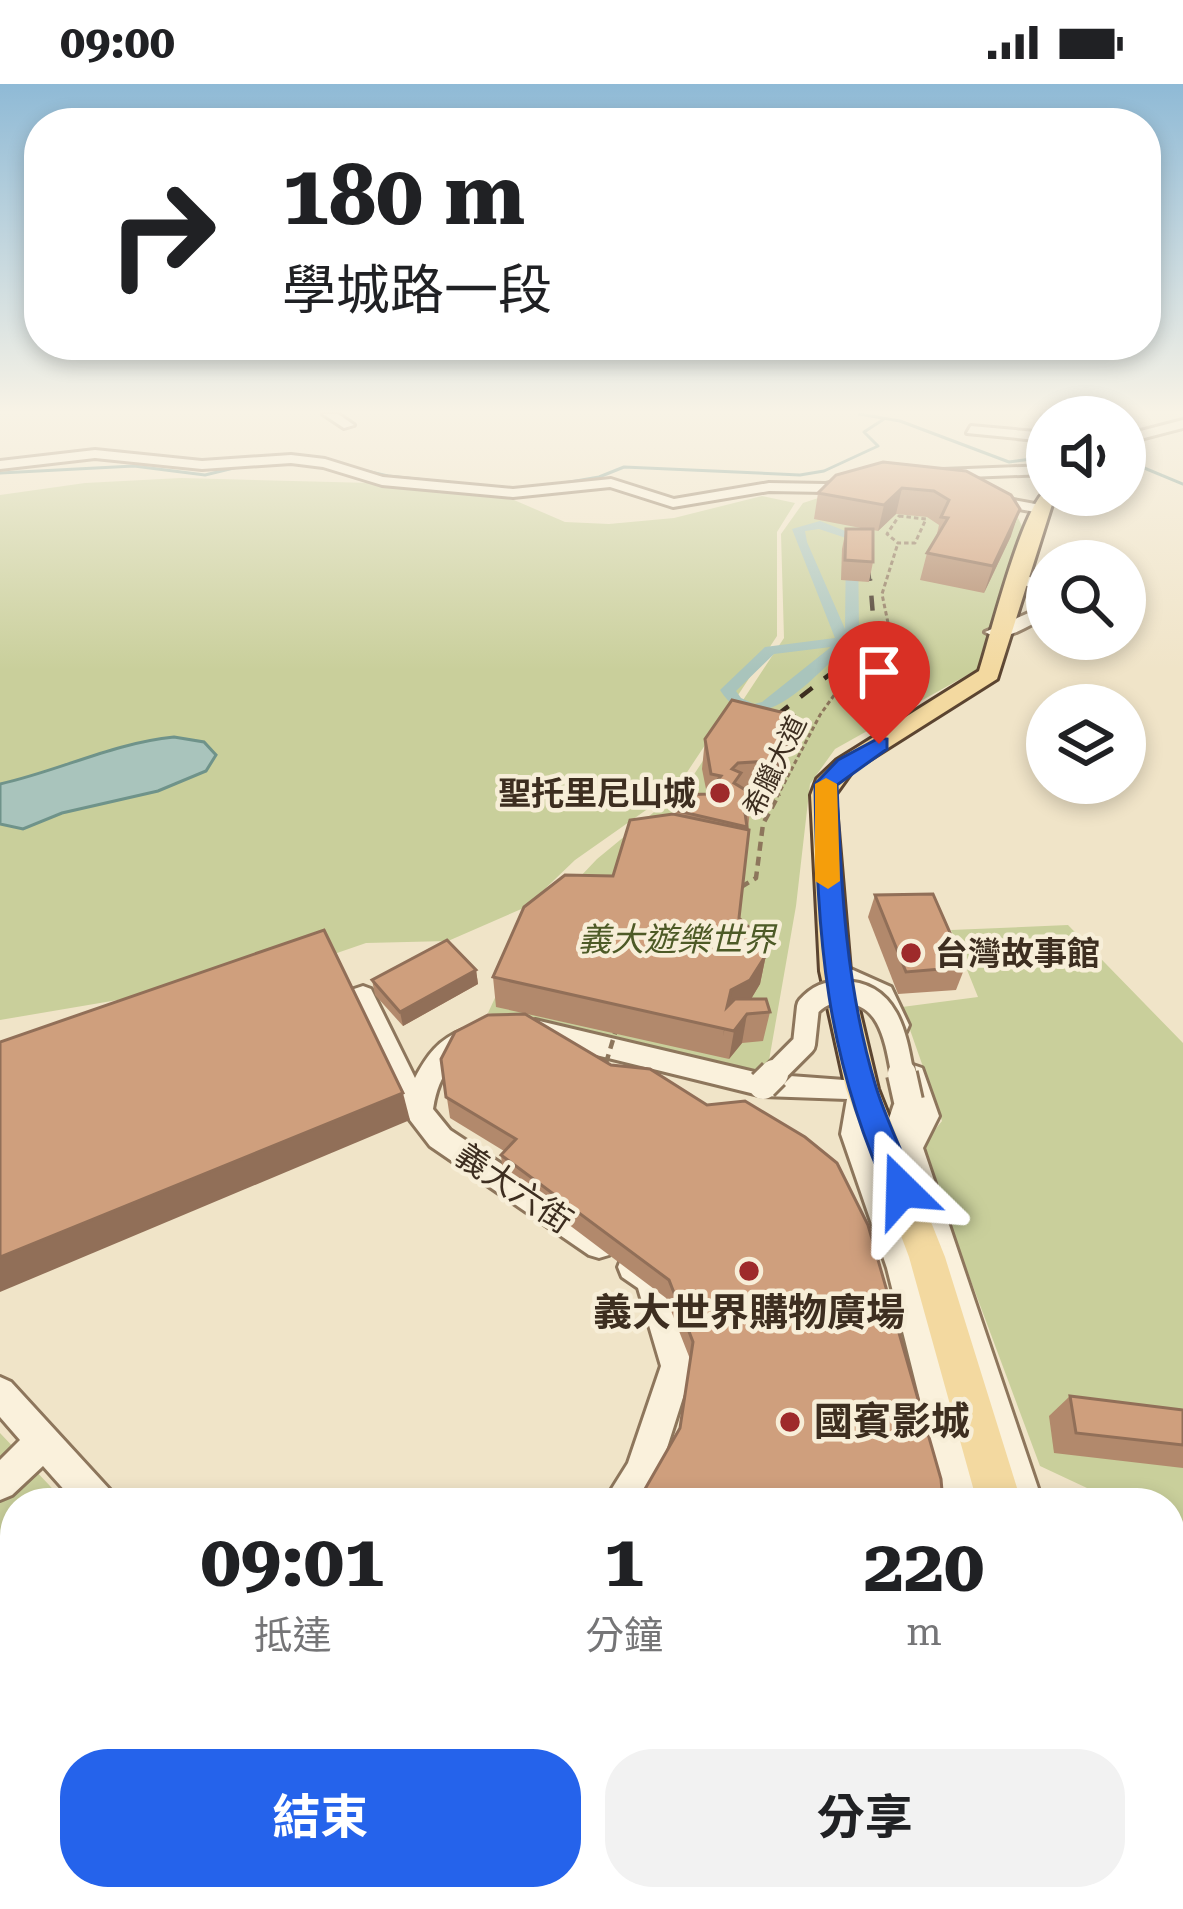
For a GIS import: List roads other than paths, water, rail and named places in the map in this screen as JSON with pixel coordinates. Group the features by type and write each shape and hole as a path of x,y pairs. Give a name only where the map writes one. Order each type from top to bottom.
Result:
{"main road":[{"path":"995,1488 927,1257 862,1089 835,970 826,784 845,764 988,674 997,633 1039,516"}],"street":[{"path":"1013,504 1026,503"},
{"path":"1017,577 1026,581"},
{"path":"997,633 1026,620"},
{"path":"835,970 883,993 899,1029 926,1116 909,1148 1021,1488"},
{"path":"764,1084 804,1044 804,1013 812,1001 828,992 870,997 886,1012 908,1101 890,1157"},
{"path":"351,999 362,995 419,1112"},
{"path":"419,1112 430,1072 452,1046 491,1027 764,1084 862,1089 854,1134 902,1268 959,1488"},
{"name":"義大六街","path":"419,1112 440,1138 650,1279 677,1366 642,1473 631,1488"},
{"path":"0,1393 85,1488"},
{"path":"0,1483 42,1443"}],"water":[{"path":"174,737 204,742 216,755 206,771 158,791 62,813 23,829 0,824 0,784 129,745"}],"waterway":[{"path":"820,525 852,536 852,635 843,640 801,542 798,529 820,525"},
{"path":"843,640 842,646 768,705 753,710 735,701 728,690 770,650 843,640"}],"railway":[{"path":"867,545 870,582"},
{"path":"763,742 777,715 864,648 874,628 870,579"}],"place":[{"name":"聖托里尼山城","path":"720,793"},
{"name":"台灣故事館","path":"911,953"},
{"name":"義大世界購物廣場","path":"749,1271"},
{"name":"國賓影城","path":"790,1422"}],"park label":[{"name":"義大遊樂世界","path":"677,939"}]}
